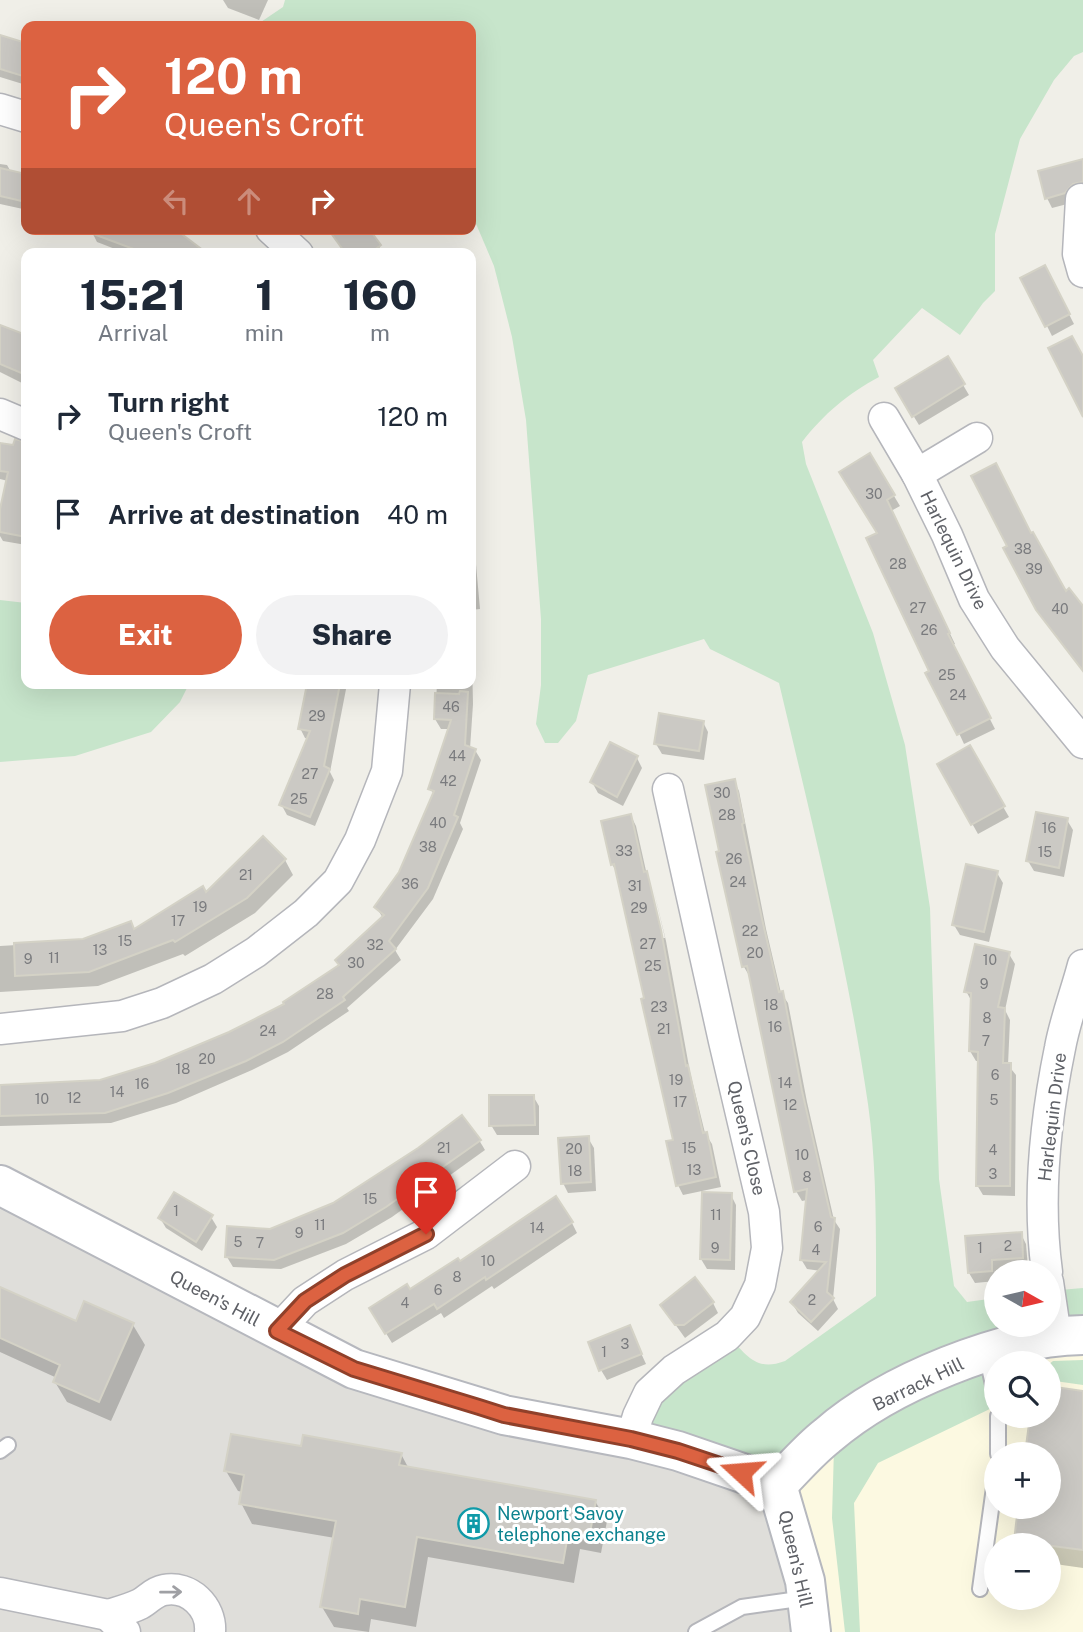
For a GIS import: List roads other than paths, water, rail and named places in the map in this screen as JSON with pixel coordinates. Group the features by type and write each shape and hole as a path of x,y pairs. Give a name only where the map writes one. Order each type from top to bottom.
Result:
{"main road":[{"name":"Queen's Hill","path":"0,1185 354,1369 504,1415 631,1439 678,1451 777,1485 805,1581 809,1615"},
{"name":"Barrack Hill","path":"990,1351 1069,1336"},
{"name":"Barrack Hill","path":"777,1485 828,1435 870,1406 909,1384 984,1352"}],"street":[{"path":"0,109 21,115"},
{"path":"1081,199 1078,254 1083,272"},
{"path":"277,235 292,248"},
{"path":"0,414 21,423"},
{"name":"Harlequin Drive","path":"884,418 917,474 974,599 1005,648 1083,743"},
{"path":"917,474 977,438"},
{"path":"0,1029 122,1016 162,1003 213,979 256,952 306,913 338,881 360,840 387,771 395,689"},
{"name":"Queen's Close","path":"631,1439 649,1393 674,1370 727,1336 745,1317 760,1285 767,1248 765,1212 668,789"},
{"name":"Harlequin Drive","path":"1046,1260 1042,1203 1048,1118 1060,1046 1079,995 1083,965"},
{"path":"277,1331 305,1301 345,1275 426,1234 514,1166"},
{"path":"1061,1315 1069,1336"},
{"path":"0,1593 117,1624 151,1595 163,1590 176,1590 188,1593 199,1601 207,1612 212,1629"},
{"path":"132,1632 134,1614 141,1603"}],"lane":[{"path":"980,1589 990,1519"},
{"path":"696,1632 742,1607 809,1615"}],"place":[{"name":"Newport Savoy telephone exchange","path":"474,1523"}]}
